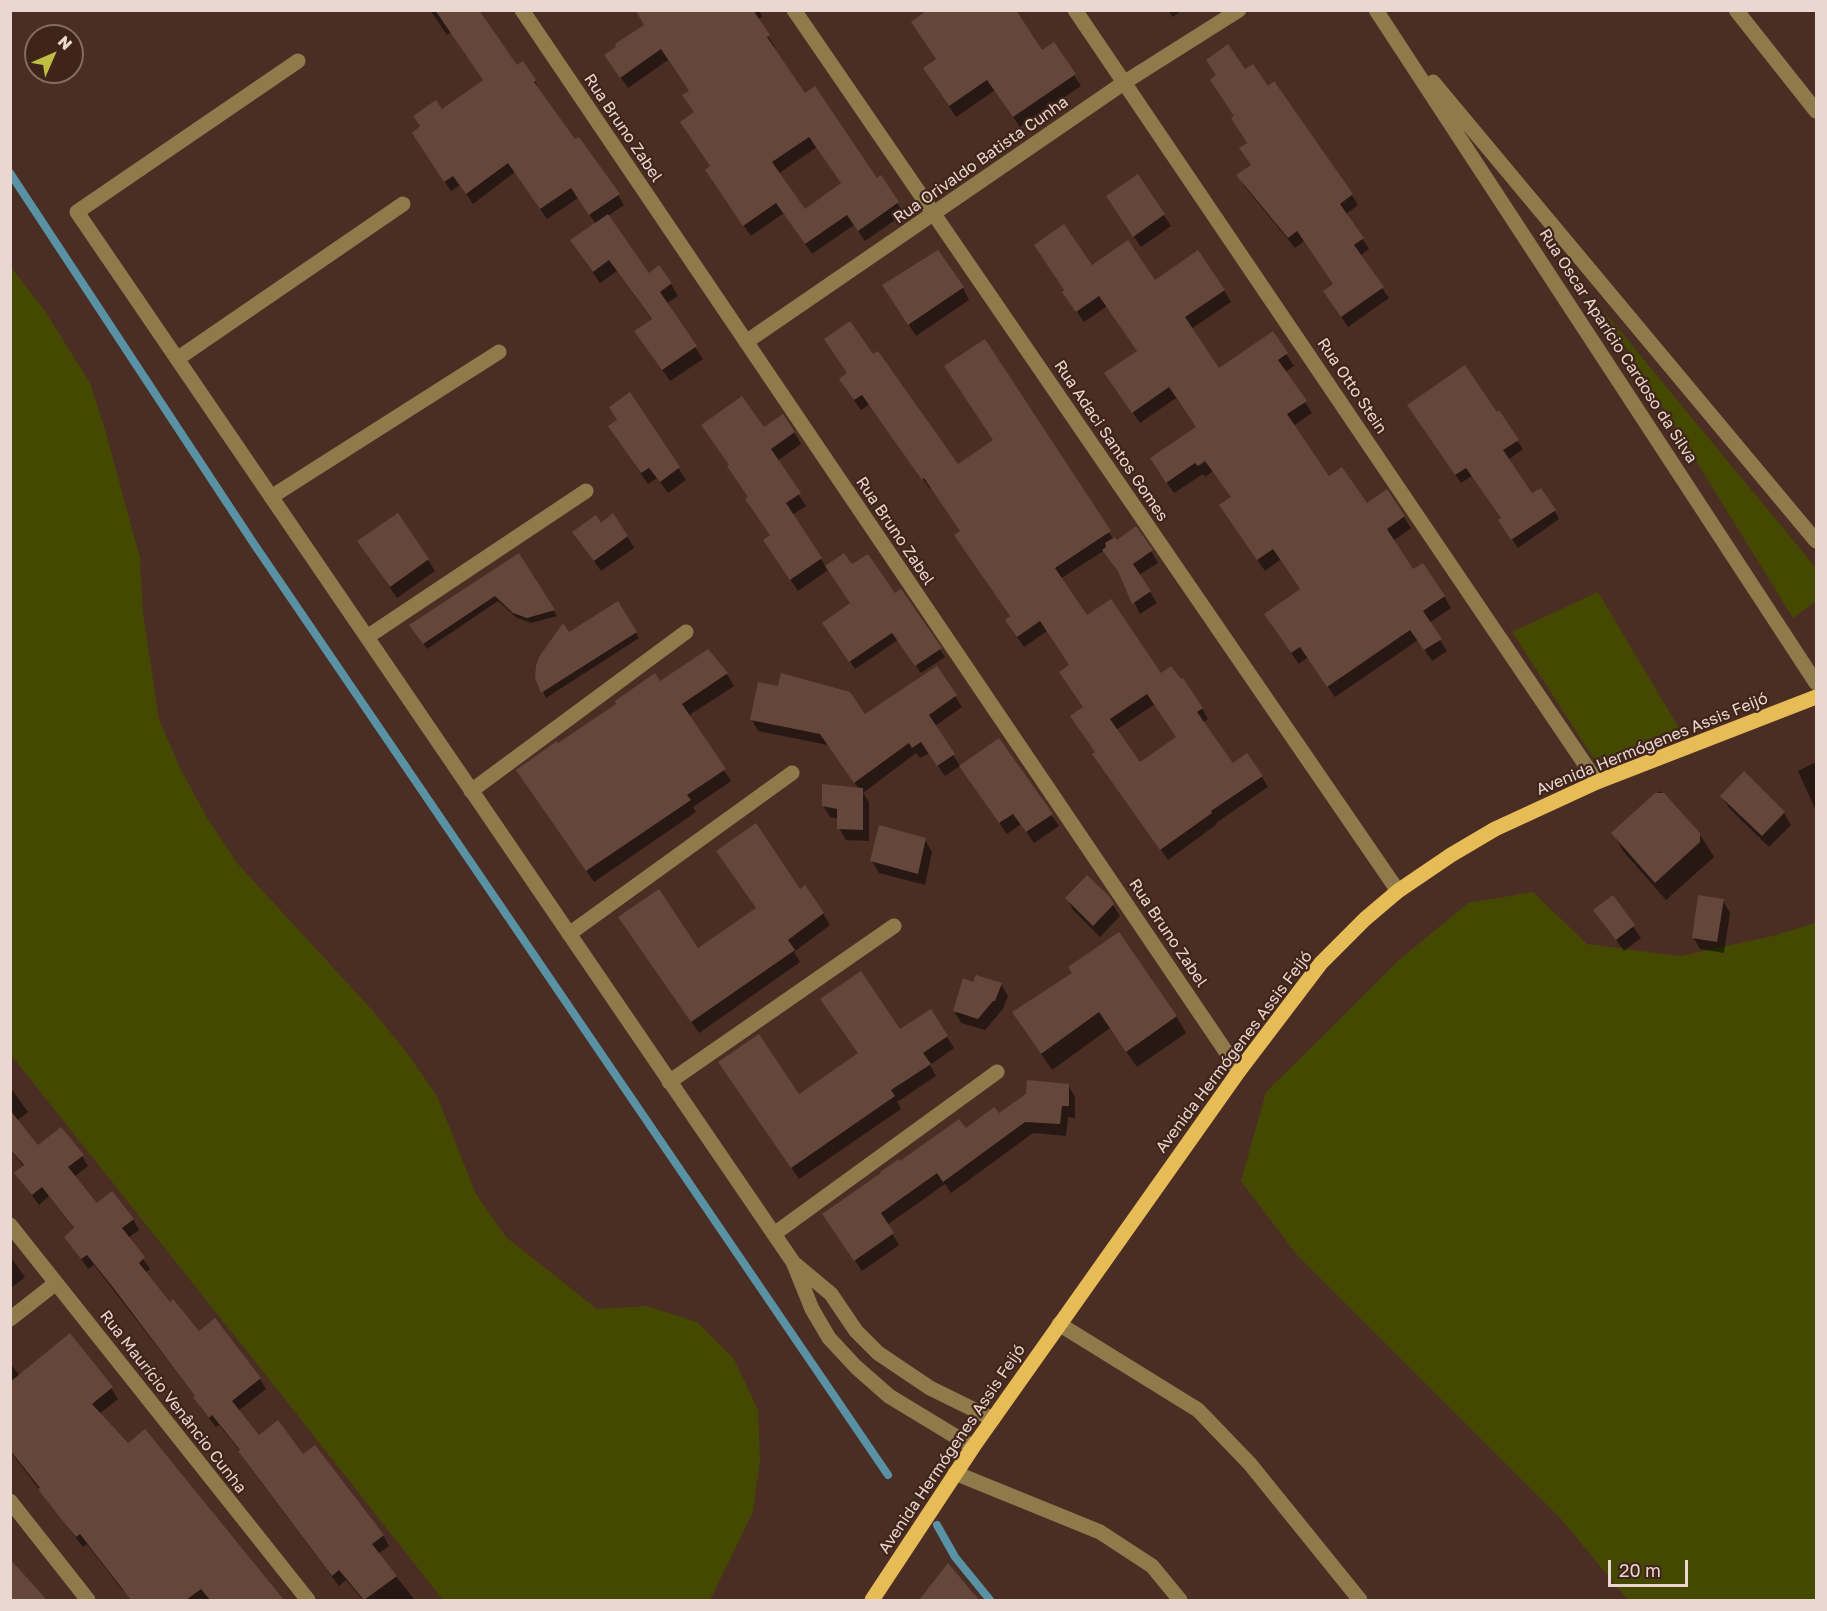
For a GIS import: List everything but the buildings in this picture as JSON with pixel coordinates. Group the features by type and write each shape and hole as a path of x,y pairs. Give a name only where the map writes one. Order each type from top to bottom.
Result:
{"main road":[{"name":"Avenida Hermógenes Assis Feijó","path":"872,1600 973,1447 1239,1071 1321,963 1365,918 1398,891 1495,829 1597,782 1816,697"}],"street":[{"name":"Rua Bruno Zabel","path":"522,10 1239,1071"},
{"name":"Rua Adaci Santos Gomes","path":"794,10 1398,891"},
{"name":"Rua Otto Stein","path":"1075,10 1597,782"},
{"name":"Rua Orivaldo Batista Cunha","path":"746,342 1125,82 1239,10"},
{"name":"Rua Oscar Aparício Cardoso da Silva","path":"1376,10 1816,683"},
{"path":"1736,10 1816,111"},
{"name":"Rua Oscar Aparício Cardoso da Silva","path":"1389,29 1816,541"},
{"path":"298,61 77,212 793,1262 812,1309 829,1338 856,1367 889,1396 973,1447"},
{"path":"177,359 403,204"},
{"path":"271,497 499,352"},
{"path":"367,637 586,491"},
{"path":"471,791 686,632"},
{"path":"569,934 792,773"},
{"path":"669,1082 894,926"},
{"path":"774,1234 997,1072"},
{"name":"Rua Maurício Venâncio Cunha","path":"10,1226 308,1600"},
{"path":"793,1262 831,1294 856,1331 878,1353 930,1388 993,1419"},
{"path":"10,1319 56,1283"},
{"path":"1059,1324 1198,1410 1250,1464 1360,1600"},
{"path":"955,1473 1100,1532 1152,1566 1180,1600"},
{"path":"10,1501 88,1600"}],"shaded area":[{"path":"10,266 45,311 90,383 140,558 143,613 159,719 179,766 206,816 237,863 373,1011 407,1053 437,1096 476,1194 506,1237 597,1309 647,1306 697,1322 734,1359 758,1410 760,1461 753,1512 710,1600 443,1600 11,1055"},
{"path":"1602,309 1816,568 1816,601 1793,618"},
{"path":"1598,592 1679,728 1596,762 1512,632"},
{"path":"1533,892 1587,944 1680,956 1772,936 1816,923 1816,1600 1628,1600 1561,1519 1297,1255 1241,1181 1266,1092 1399,960 1468,903"}],"waterway":[{"path":"10,173 252,541 888,1475"},
{"path":"937,1525 955,1557 990,1600"}]}
